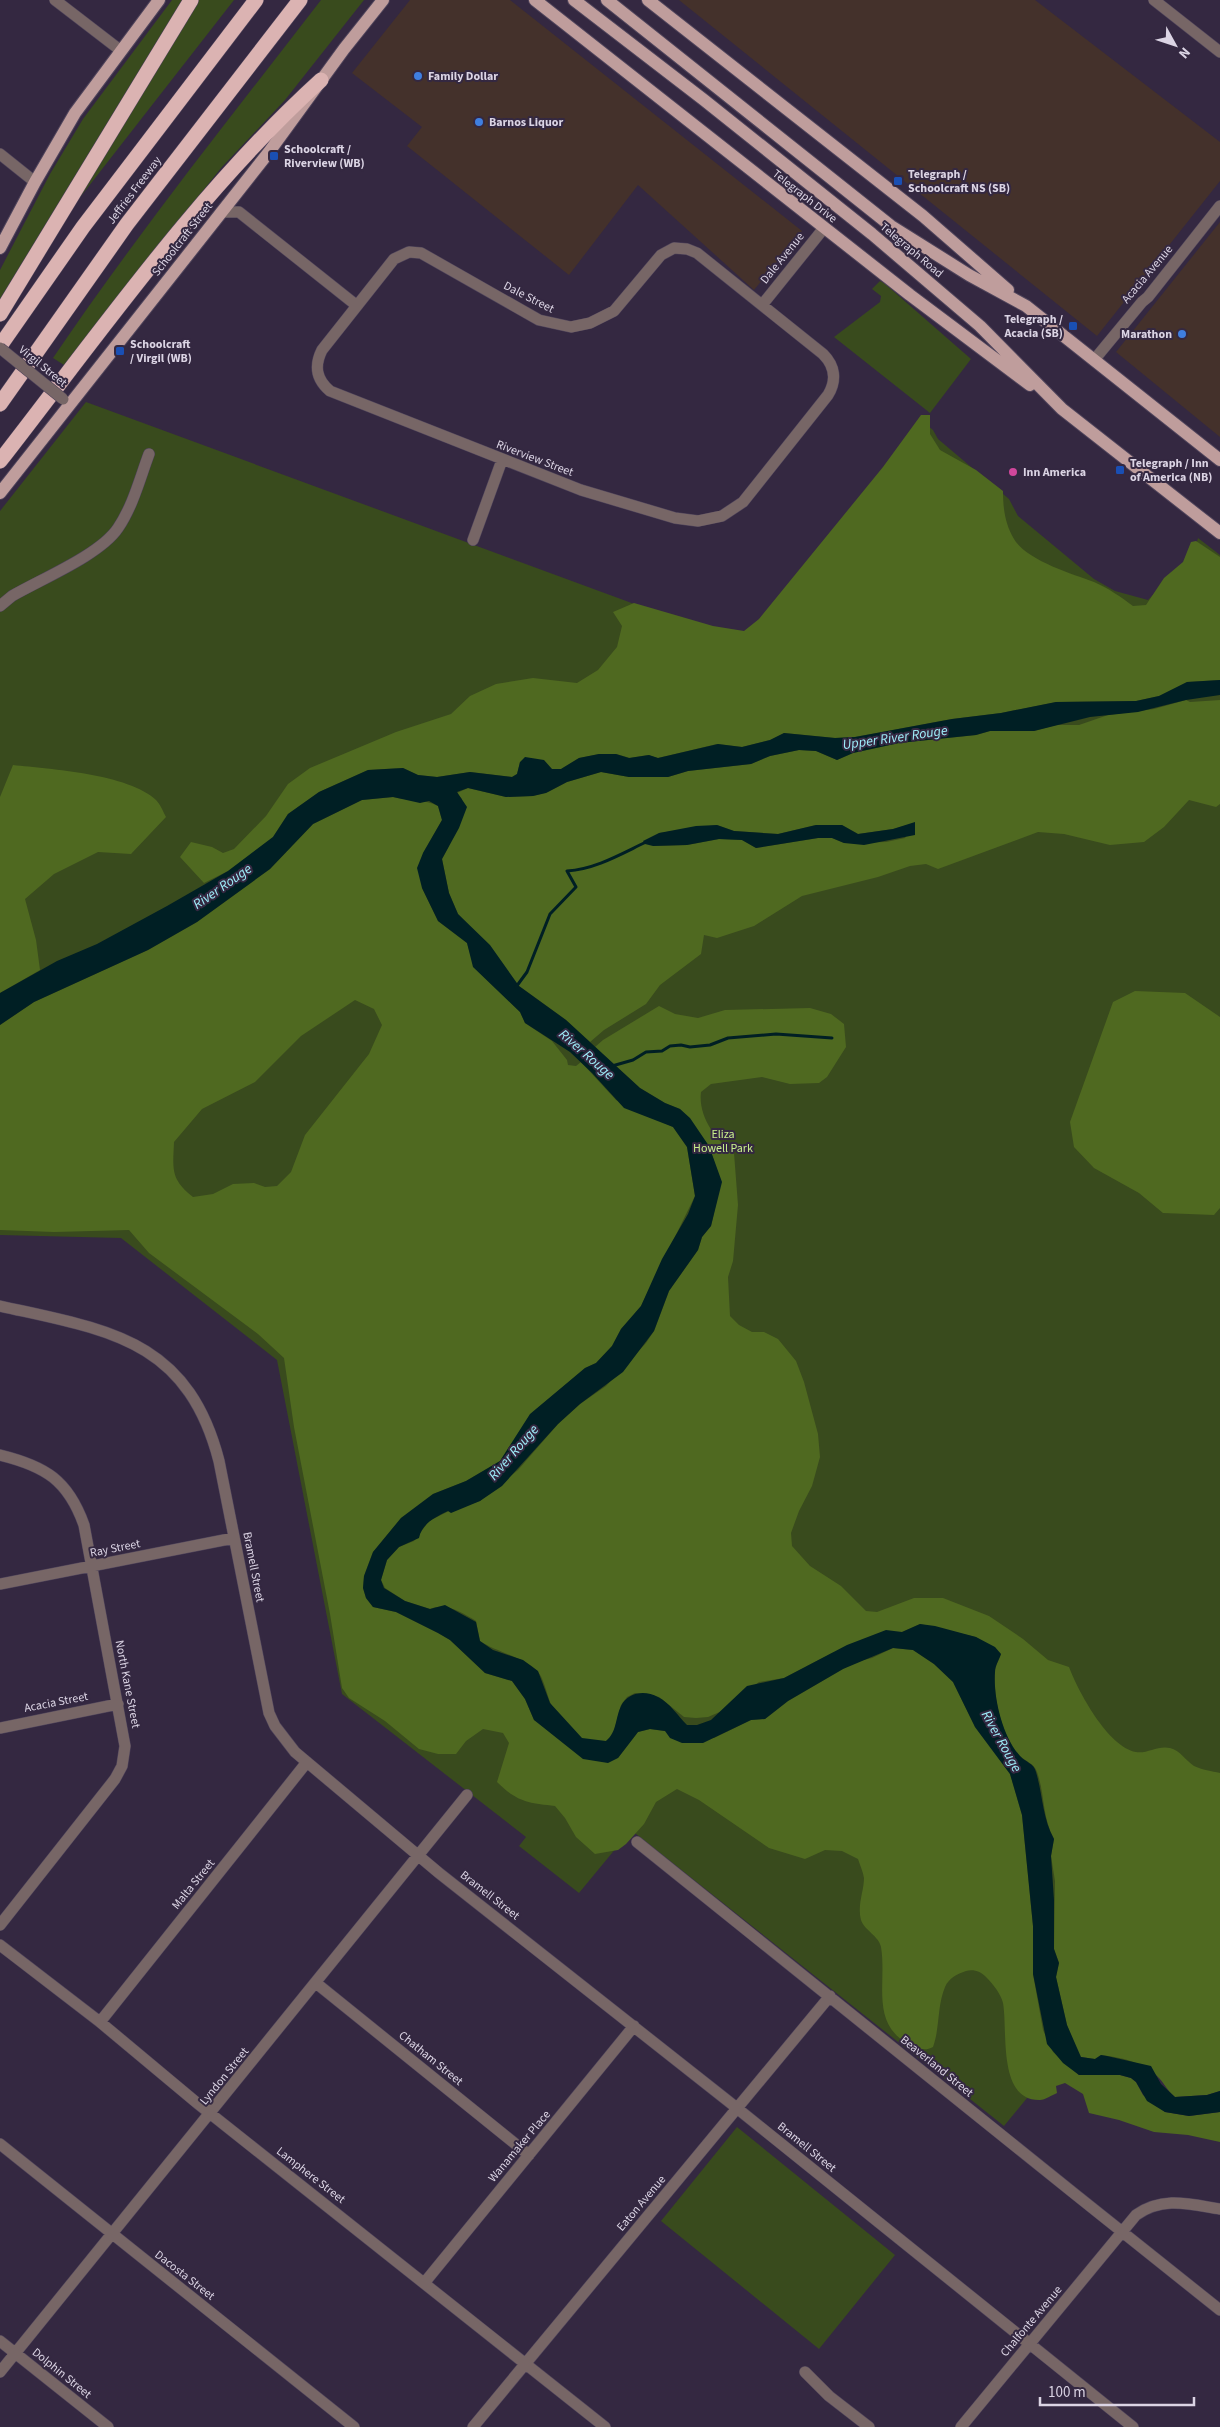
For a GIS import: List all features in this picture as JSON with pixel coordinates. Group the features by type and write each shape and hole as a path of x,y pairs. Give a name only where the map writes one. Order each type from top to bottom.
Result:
{"highway":[{"path":"0,314 192,0"},
{"name":"Jeffries Freeway","path":"0,347 83,227 256,0"},
{"name":"Jeffries Freeway","path":"0,404 127,224 300,0"},
{"path":"0,461 211,192 276,121 321,80"}],"main road":[{"path":"0,248 35,182 75,114 120,50 159,0"},
{"name":"Schoolcraft Street","path":"0,493 66,402 269,152 321,80 383,0"},
{"name":"Telegraph Drive","path":"535,0 983,352 1062,409"},
{"name":"Telegraph Road","path":"574,0 704,100 872,234 980,326 1062,409 1220,533"},
{"name":"Telegraph Road","path":"607,0 891,226 969,275 1026,306 1220,460"},
{"path":"648,0 923,216 1026,306"}],"street":[{"path":"55,0 120,50"},
{"path":"1154,0 1220,52"},
{"path":"0,154 35,182"},
{"name":"Acacia Avenue","path":"1094,360 1142,302 1148,298 1220,206"},
{"path":"221,212 239,212 356,305"},
{"name":"Dale Avenue","path":"762,305 824,228"},
{"name":"Dale Street","path":"356,305 394,259 404,254 416,252 539,320 560,326 582,326 614,311 661,255 679,248 697,253 762,305"},
{"name":"Riverview Street","path":"356,305 318,358 318,376 323,385 330,391 581,490 675,518 688,520 710,520 733,510 743,502 828,395 834,377 828,358 762,305"},
{"name":"Virgil Street","path":"0,347 66,402"},
{"path":"0,606 26,588 94,550 117,530 126,514 149,454"},
{"path":"472,540 502,460"},
{"name":"Bramell Street","path":"0,1306 104,1330 135,1344 164,1365 190,1394 210,1430 219,1461 268,1713 284,1740 307,1762 419,1855 1133,2427"},
{"name":"North Kane Street","path":"0,1455 39,1467 64,1488 78,1508 84,1525 125,1746 119,1772 0,1925"},
{"name":"Ray Street","path":"0,1584 234,1538"},
{"name":"Acacia Street","path":"0,1728 118,1704"},
{"name":"Malta Street","path":"100,2022 307,1762"},
{"name":"Lyndon Street","path":"0,2372 211,2114 467,1795"},
{"name":"Beaverland Street","path":"636,1842 830,1996 1021,2153 1220,2310"},
{"name":"Lamphere Street","path":"0,1945 100,2022 211,2114 425,2282 605,2427"},
{"name":"Chatham Street","path":"316,1983 529,2155"},
{"name":"Eaton Avenue","path":"473,2427 830,1996"},
{"name":"Wanamaker Place","path":"425,2282 634,2026"},
{"name":"Dacosta Street","path":"0,2144 354,2427"},
{"name":"Chalfonte Avenue","path":"961,2427 1136,2215 1156,2204 1182,2202 1220,2210"},
{"name":"Dolphin Street","path":"0,2341 108,2427"},
{"path":"805,2372 830,2396 869,2427"}],"shaded area":[{"path":"410,0 510,0 802,231 754,290 638,185 569,275 407,146 422,127 352,73"},
{"path":"679,0 1035,0 1220,142 1220,181 1097,336"},
{"path":"1220,222 1220,437 1116,352"}],"green space":[{"path":"172,0 182,0 0,299 0,270 50,174 83,119"},
{"path":"199,0 234,0 78,200 75,199"},
{"path":"321,0 364,0 285,100 221,168 64,365 53,358 151,221"},
{"path":"880,281 971,359 930,413 834,337 880,302 881,296 872,289"},
{"name":"Eliza Howell Park","path":"86,402 743,644 922,421 933,430 938,439 1009,499 1018,516 1094,579 1115,591 1148,600 1194,553 1198,538 1220,555 1220,2064 1103,2075 1073,2042 1004,2126 631,1830 579,1893 519,1846 526,1837 342,1694 277,1360 121,1238 0,1235 0,511"},
{"path":"921,415 930,415 930,434 940,450 976,470 1003,491 1007,522 1014,539 1020,547 1039,560 1104,587 1133,606 1146,605 1164,578 1183,562 1191,542 1196,541 1220,557 1220,680 1187,682 1159,696 1136,701 1056,702 855,737 835,738 784,733 770,740 742,747 717,744 658,758 648,755 630,758 616,754 599,754 579,758 561,769 552,769 520,762 517,774 512,777 470,772 437,777 418,775 403,768 368,770 319,792 288,814 273,837 228,871 204,883 180,857 191,842 212,847 223,853 234,849 266,816 288,784 310,768 396,732 451,714 470,696 496,684 533,678 577,683 598,670 617,647 622,626 613,612 634,603 713,626 744,631 759,619 883,467"},
{"path":"1186,700 1190,702 1220,700 1220,804 1216,807 1189,800 1164,827 1144,842 1110,845 1064,834 1038,832 938,869 926,864 910,866 878,877 802,896 754,926 717,938 704,935 701,954 660,985 646,1004 604,1030 590,1042 566,1020 519,986 458,914 449,893 442,859 448,848 462,799 457,793 468,788 506,797 533,796 548,792 567,782 601,772 629,777 668,777 688,771 751,764 770,756 799,750 816,751 837,760 853,753 899,743 976,735 990,731 1034,731 1056,725 1079,725 1108,715 1154,709","holes":["915,823 905,838 886,842 844,843 832,838 818,838 756,848 742,840 719,839 687,845 653,846 659,833 717,825 734,831 778,834 816,825 842,825 858,834 893,829"]},
{"path":"13,765 88,774 127,784 144,791 156,800 166,817 131,854 98,852 54,874 25,899 36,940 40,970 0,993 0,797"},
{"path":"393,797 428,802 438,806 442,820 423,853 422,888 438,921 467,943 474,967 520,1012 525,1023 552,1041 567,1060 568,1065 576,1066 581,1062 616,1100 673,1127 687,1147 695,1196 641,1306 621,1329 612,1346 596,1363 585,1368 531,1414 500,1461 466,1481 433,1494 401,1518 373,1552 364,1576 363,1588 366,1598 373,1607 396,1612 450,1640 485,1673 512,1681 525,1699 534,1720 618,1758 638,1732 650,1729 714,1738 751,1720 765,1719 788,1701 855,1662 872,1658 893,1648 913,1650 934,1664 953,1682 975,1727 1010,1774 1022,1815 1033,1926 1033,1974 1043,2030 1053,2052 1079,2075 1120,2075 1131,2078 1136,2082 1143,2095 1165,2112 1189,2116 1220,2112 1220,2142 1188,2135 1154,2132 1119,2120 1089,2113 1083,2094 1065,2083 1056,2086 1057,2093 1044,2099 1026,2097 1017,2089 1007,2062 1002,2000 991,1983 984,1975 977,1971 969,1970 963,1972 949,1981 945,1987 942,1994 933,2047 927,2049 917,2048 896,2035 884,2013 880,1943 861,1920 860,1909 864,1878 858,1859 842,1851 825,1850 805,1859 769,1848 699,1800 677,1789 656,1802 644,1824 626,1844 618,1850 595,1854 576,1837 565,1818 555,1806 537,1804 517,1798 497,1782 509,1743 503,1733 483,1729 466,1741 456,1754 438,1754 419,1749 385,1721 349,1698 342,1688 330,1614 294,1427 284,1358 258,1334 149,1253 129,1230 54,1232 0,1230 0,1025 34,1002 148,950 197,922 270,869 313,824 362,800","holes":["355,1000 374,1009 382,1025 369,1054 305,1135 291,1172 277,1186 265,1187 254,1183 233,1184 213,1194 193,1197 180,1185 174,1173 174,1142 202,1109 255,1082 301,1036"]},
{"path":"1135,991 1185,993 1220,1017 1220,1208 1214,1215 1163,1213 1139,1193 1094,1168 1074,1147 1070,1122 1113,1002"},
{"path":"659,1006 675,1014 698,1018 725,1010 810,1008 831,1014 844,1024 846,1047 827,1077 819,1083 790,1084 762,1077 711,1084 701,1092 702,1110 709,1127 720,1141 734,1153 738,1205 733,1261 728,1277 730,1316 739,1325 752,1332 764,1332 778,1339 796,1361 804,1382 818,1434 820,1457 812,1486 799,1511 791,1533 792,1546 810,1566 841,1586 866,1611 877,1612 914,1598 943,1598 989,1616 1023,1639 1048,1660 1069,1667 1079,1690 1095,1717 1115,1740 1125,1748 1136,1752 1144,1752 1166,1747 1170,1748 1177,1751 1194,1766 1220,1773 1220,2091 1207,2095 1175,2097 1157,2076 1138,2064 1101,2055 1095,2059 1080,2057 1067,2025 1056,1977 1059,1963 1054,1949 1055,1881 1051,1856 1054,1839 1047,1822 1040,1780 1034,1767 1020,1756 1008,1739 1000,1717 997,1705 995,1672 1001,1654 976,1637 920,1624 902,1632 832,1653 784,1678 759,1682 722,1711 708,1717 684,1717 659,1697 635,1693 627,1697 621,1705 613,1735 606,1741 592,1741 580,1737 552,1706 539,1673 532,1666 480,1641 476,1621 448,1608 436,1607 430,1609 405,1601 385,1588 381,1580 387,1560 399,1547 414,1541 429,1521 449,1511 480,1501 518,1470 558,1424 580,1404 606,1386 646,1343 654,1331 669,1291 698,1250 702,1237 711,1226 721,1182 709,1146 680,1109 665,1103 640,1088 595,1047 603,1040"},
{"path":"737,2127 895,2255 819,2349 661,2221"}],"water":[{"path":"1220,680 1220,695 1186,700 1138,712 1090,717 1034,731 990,731 976,735 899,743 853,753 837,760 816,751 799,750 770,756 751,764 688,771 668,777 629,777 601,772 567,782 546,793 533,796 506,797 468,788 457,792 467,807 459,828 442,859 449,893 458,914 490,945 519,986 566,1020 640,1088 665,1103 680,1109 690,1118 709,1146 722,1182 711,1226 702,1237 698,1250 669,1291 654,1331 623,1372 580,1404 558,1424 502,1486 480,1501 451,1513 448,1511 434,1518 423,1528 419,1538 399,1547 387,1560 381,1580 384,1588 405,1601 430,1609 445,1605 476,1622 480,1641 493,1650 523,1660 538,1671 550,1703 582,1738 606,1741 612,1734 621,1706 632,1695 648,1693 658,1697 670,1706 687,1725 697,1725 711,1720 747,1686 784,1678 847,1645 886,1630 902,1632 920,1624 935,1626 976,1637 995,1647 1001,1654 995,1672 1000,1717 1014,1748 1035,1769 1047,1822 1054,1839 1051,1856 1054,1900 1054,1949 1059,1963 1056,1977 1067,2025 1081,2057 1095,2059 1101,2055 1151,2066 1161,2084 1175,2097 1207,2095 1220,2091 1220,2112 1189,2116 1165,2112 1147,2101 1136,2082 1131,2078 1120,2075 1079,2075 1063,2063 1047,2044 1033,1974 1033,1926 1022,1815 1010,1774 975,1727 953,1682 934,1664 913,1650 893,1648 843,1669 788,1701 765,1719 751,1720 703,1743 682,1743 670,1738 665,1731 650,1729 638,1732 618,1758 608,1763 583,1759 534,1720 525,1699 512,1681 485,1673 450,1640 396,1612 373,1607 366,1598 363,1588 364,1576 373,1552 401,1518 433,1494 466,1481 500,1461 530,1414 585,1368 596,1363 612,1346 621,1329 641,1306 662,1259 688,1214 695,1196 687,1147 673,1127 624,1108 570,1052 525,1023 520,1012 473,967 467,943 438,921 422,888 417,868 423,853 442,820 438,806 429,801 420,803 393,797 362,800 313,824 270,869 197,922 148,950 34,1002 0,1025 0,993 57,961 97,944 228,871 273,837 288,814 319,792 368,770 403,768 418,775 437,777 470,772 512,777 517,774 520,762 525,757 544,760 552,769 561,769 579,758 599,754 616,754 629,758 649,755 658,758 718,744 742,747 770,740 784,733 835,738 855,737 1056,702 1136,701 1159,696 1187,682"},
{"path":"915,822 915,835 864,845 844,843 832,838 818,838 756,848 742,840 719,839 687,845 653,846 645,844 643,841 659,833 696,826 717,825 734,831 778,834 816,825 842,825 858,834 893,829"}],"waterway":[{"path":"516,987 527,972 550,914 576,887 567,871 597,864 644,843"},
{"name":"River Rouge","path":"612,1066 633,1060 646,1052 662,1051 670,1046 710,1045 728,1038 776,1034 832,1038"}],"place":[{"name":"Family Dollar","path":"418,76"},
{"name":"Barnos Liquor","path":"479,122"},
{"name":"Schoolcraft / Riverview (WB)","path":"274,156"},
{"name":"Telegraph / Schoolcraft NS (SB)","path":"898,181"},
{"name":"Telegraph / Acacia (SB)","path":"1073,326"},
{"name":"Marathon","path":"1182,334"},
{"name":"Schoolcraft / Virgil (WB)","path":"120,351"},
{"name":"Telegraph / Inn of America (NB)","path":"1120,470"},
{"name":"Inn America","path":"1013,472"}],"water label":[{"name":"Upper River Rouge","path":"895,737"}]}
